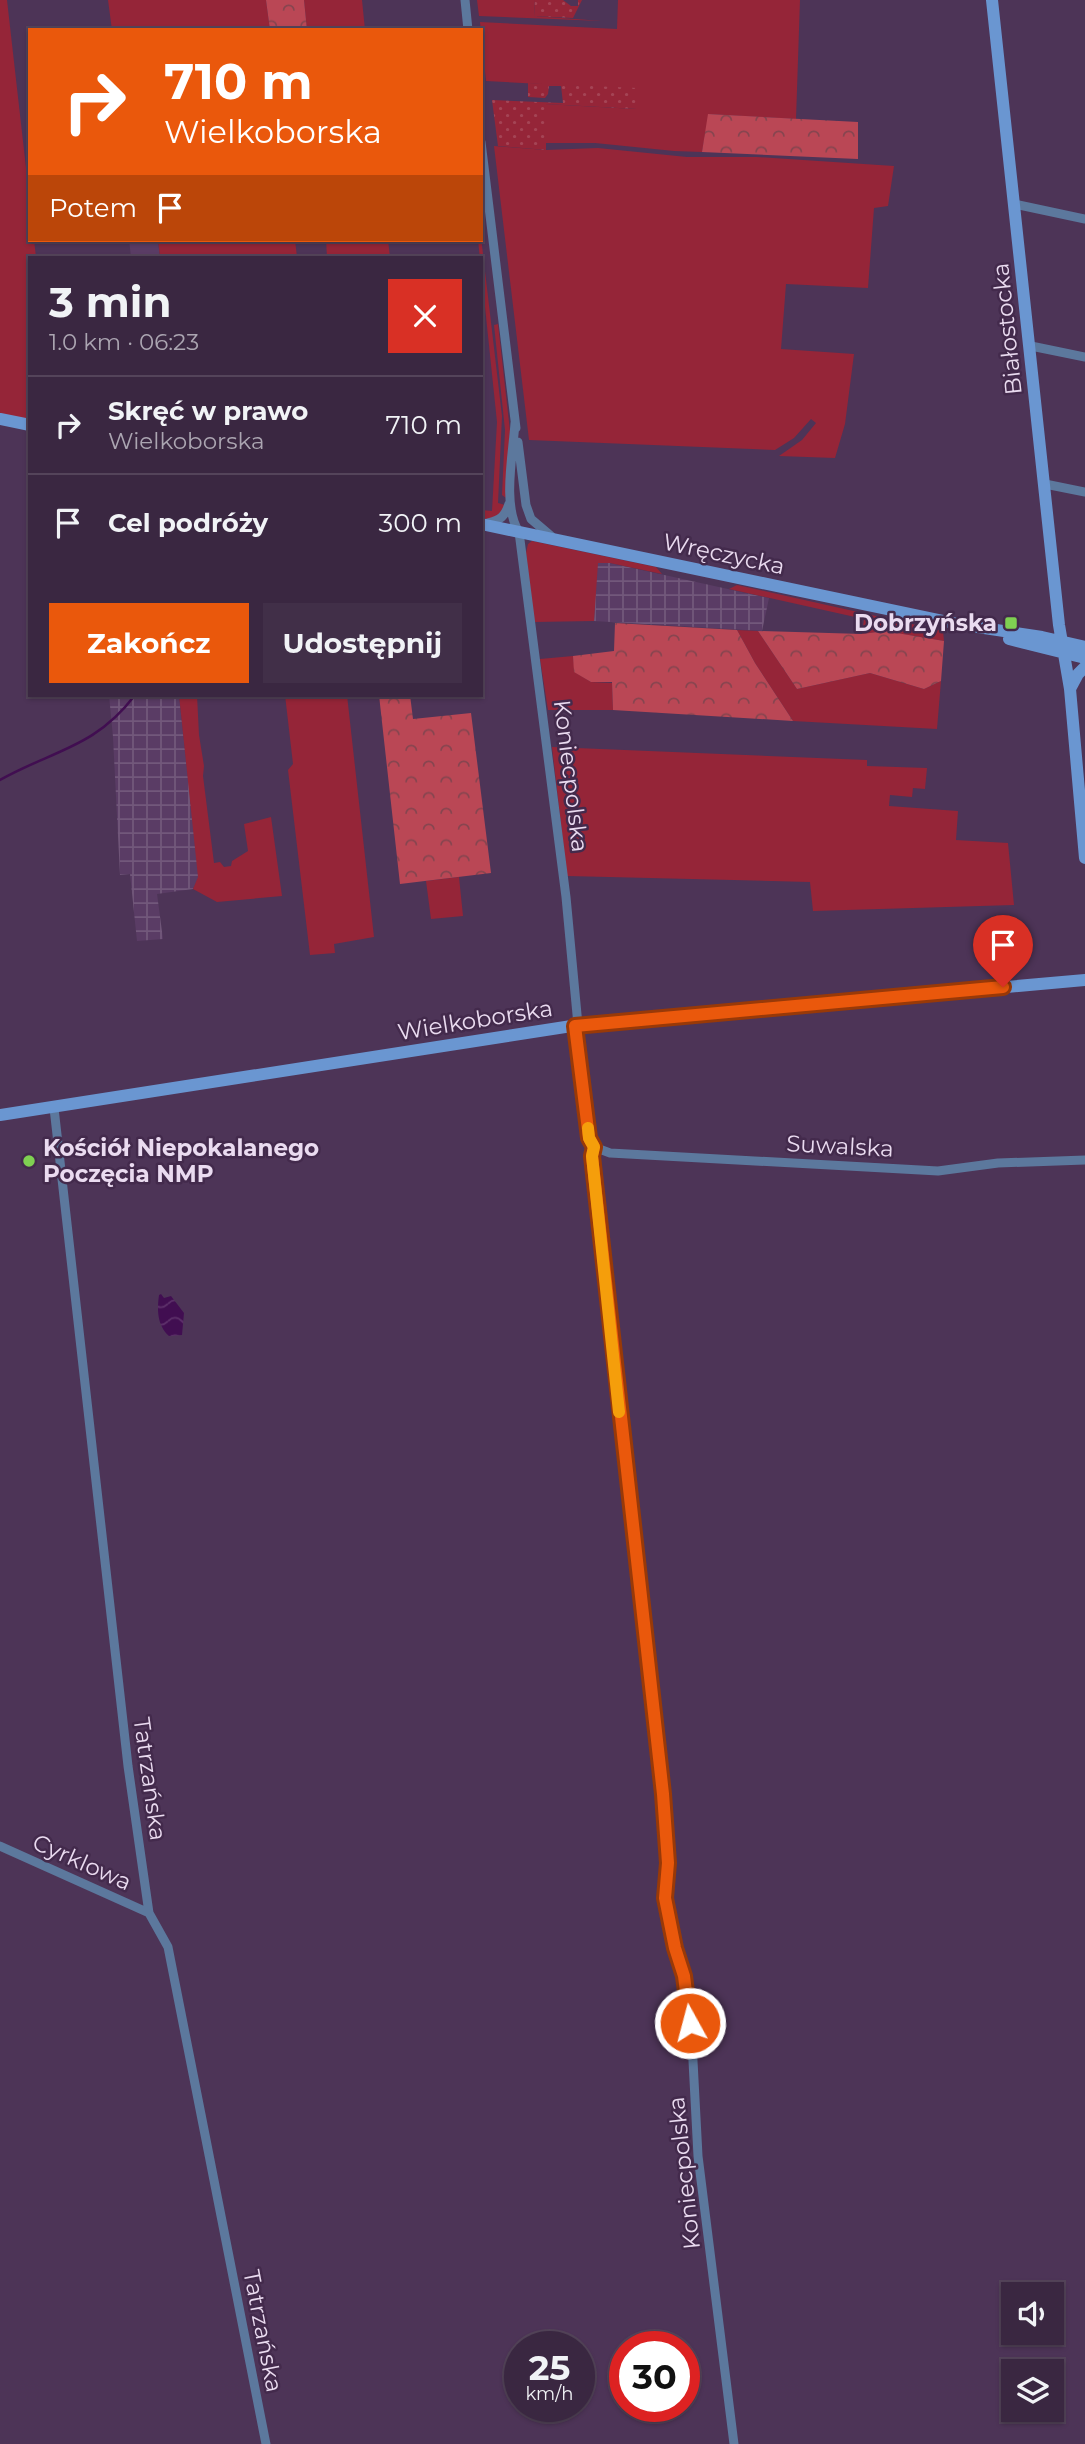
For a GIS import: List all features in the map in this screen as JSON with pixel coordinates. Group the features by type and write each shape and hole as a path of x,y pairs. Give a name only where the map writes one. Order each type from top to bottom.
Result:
{"street":[{"path":"465,0 468,28"},
{"name":"Białostocka","path":"992,0 1064,648"},
{"path":"483,159 526,505 534,525 556,540"},
{"path":"1014,204 1085,219"},
{"path":"1031,346 1085,356"},
{"path":"0,419 28,425"},
{"path":"515,423 510,502 519,532"},
{"path":"1045,484 1085,492"},
{"path":"483,524 498,521 504,516 510,502"},
{"path":"519,532 523,525 526,505"},
{"name":"Wręczycka","path":"483,524 958,624 1064,648 1085,658"},
{"name":"Koniecpolska","path":"519,532 566,897 576,1025 589,1138 594,1147 592,1156 608,1316 663,1794 668,1863 665,1898 675,1948 684,1976 698,2156 734,2444"},
{"path":"1082,646 1064,648 1085,858"},
{"path":"1070,689 1085,667"},
{"name":"Wielkoborska","path":"0,1115 576,1025 1085,980"},
{"name":"Tatrzańska","path":"54,1108 123,1725 149,1913 168,1947 266,2444"},
{"name":"Suwalska","path":"594,1147 610,1153 938,1171 998,1163 1085,1160"},
{"name":"Cyrklowa","path":"0,1846 149,1913"}],"shaded area":[{"path":"0,0 7,0 28,185 28,242 34,242 36,256 28,256 28,421 0,414"},
{"path":"108,0 266,0 270,28 112,28"},
{"path":"304,0 362,0 365,28 307,28"},
{"path":"477,0 535,0 534,16 602,21 479,16"},
{"path":"535,0 563,0 571,6 578,6 578,0 582,0 573,18 534,16"},
{"path":"618,0 800,0 796,119 709,114 702,152 595,143 546,143 545,104 636,109 637,89 486,81 483,28 481,28 480,22 617,29"},
{"path":"528,83 637,88 637,109 546,104 546,150 498,146 492,100 563,103 561,86 549,86 545,98 528,97"},
{"path":"494,146 546,150 598,148 687,157 757,157 894,166 888,206 874,208 868,288 786,284 781,349 854,354 845,424 835,458 779,456 802,440 816,423 811,419 794,438 775,450 529,440"},
{"path":"129,242 158,242 160,256 131,256"},
{"path":"158,242 295,242 297,256 160,256"},
{"path":"326,242 388,242 390,256 327,256"},
{"path":"478,242 482,242 502,416 498,503 505,505 505,512 489,520 483,518 483,510 492,511 497,422 483,288 483,256 480,256"},
{"path":"498,324 510,431 506,498 502,495 505,430 494,325"},
{"path":"532,541 656,567 662,574 598,563 594,621 534,622 526,553 528,544"},
{"path":"597,562 769,598 762,631 594,621"},
{"path":"737,585 943,631 944,641 885,631 862,634 864,619 729,589"},
{"path":"737,630 758,631 797,689 870,673 924,689 941,681 937,729 793,721"},
{"path":"573,656 575,672 591,682 612,683 613,710 548,710 540,659"},
{"path":"109,697 179,697 199,877 193,889 157,894 163,939 137,941 130,874 120,875"},
{"path":"179,697 197,697 203,776 214,863 220,862 224,867 231,866 232,861 248,851 244,824 271,817 282,896 217,902 193,889 198,877"},
{"path":"285,697 347,697 374,937 334,944 335,953 310,955 288,770 293,764"},
{"path":"552,747 867,760 867,766 927,768 925,789 913,788 912,797 890,795 889,806 958,811 956,840 1008,843 1014,905 813,911 810,882 567,876"},
{"path":"459,877 463,916 431,919 426,881"}],"green space":[{"path":"266,0 304,0 307,28 270,28"},
{"path":"708,114 858,122 858,159 702,152"},
{"path":"615,623 737,630 793,721 613,710 612,682 591,682 574,672 573,656 614,651"},
{"path":"758,631 862,634 885,631 944,641 941,681 924,689 870,673 797,689"},
{"path":"379,697 410,697 413,719 471,713 491,873 400,884"}],"water":[{"path":"161,1294 164,1298 171,1296 184,1313 182,1335 169,1336 162,1327 158,1312"}],"waterway":[{"path":"0,780 89,737 120,713 133,697"}],"slow traffic":[{"path":"588,1128 594,1147 592,1156 619,1412"}],"place":[{"name":"Dobrzyńska","path":"1011,623"},
{"name":"Kościół Niepokalanego Poczęcia NMP","path":"29,1161"}],"route":[{"path":"690,2023 684,1976 675,1948 665,1898 668,1863 663,1794 608,1316 592,1156 594,1147 589,1138 575,1026 1003,987"}]}
